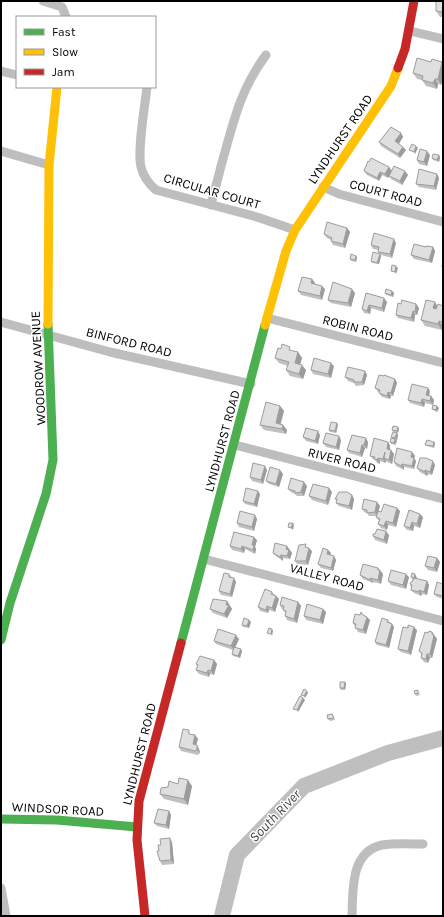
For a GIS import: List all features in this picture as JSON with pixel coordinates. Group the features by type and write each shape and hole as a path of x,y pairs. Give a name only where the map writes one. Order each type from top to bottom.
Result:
{"main road":[{"name":"LYNDHURST ROAD","path":"145,916 137,827 139,801 286,251 295,230 323,186 391,86 399,68 410,31 414,2"},
{"name":"WOODROW AVENUE","path":"1,640 10,603 46,494 53,460 53,428 48,334 49,165 58,88"},
{"name":"WINDSOR ROAD","path":"1,819 57,820 137,827"}],"street":[{"path":"43,1 62,7 66,16"},
{"path":"410,31 443,39"},
{"path":"212,205 231,127 241,97 257,67 266,55"},
{"path":"1,71 16,76"},
{"name":"CIRCULAR COURT","path":"147,88 140,157 144,176 156,190 264,218 295,230"},
{"path":"1,151 49,165"},
{"name":"COURT ROAD","path":"323,186 338,194 443,222"},
{"name":"ROBIN ROAD","path":"267,318 443,363"},
{"name":"BINFORD ROAD","path":"1,322 110,352 250,384"},
{"name":"RIVER ROAD","path":"235,445 443,499"},
{"name":"VALLEY ROAD","path":"204,559 443,621"},
{"path":"352,916 355,873 358,864 367,854 382,845 423,844"},
{"path":"1,888 6,916"}],"building":[{"path":"436,1 443,1 443,12 436,11"},
{"path":"417,58 431,62 432,59 442,62 438,79 435,79 433,83 422,80 423,76 413,73"},
{"path":"391,127 401,133 395,141 403,147 398,154 379,142"},
{"path":"412,144 416,146 414,152 409,150"},
{"path":"420,149 427,151 424,162 417,160"},
{"path":"433,154 439,155 437,160 432,158"},
{"path":"371,158 389,167 385,174 380,172 377,178 364,171 368,161 369,162"},
{"path":"394,166 405,171 400,181 389,176"},
{"path":"419,169 437,174 434,186 416,184"},
{"path":"327,222 347,228 343,244 331,241 332,238 324,234"},
{"path":"374,233 394,239 390,254 378,252 379,247 371,245"},
{"path":"414,244 433,247 429,260 411,255"},
{"path":"373,252 380,254 377,263 371,261"},
{"path":"351,254 356,256 355,260 350,259"},
{"path":"392,265 396,266 395,272 391,271"},
{"path":"302,277 312,279 311,283 322,286 320,296 298,291"},
{"path":"333,282 352,289 348,303 328,300"},
{"path":"386,289 392,291 391,295 385,293"},
{"path":"366,293 384,298 382,308 369,305 367,311 362,309"},
{"path":"402,300 416,304 415,312 413,311 411,318 396,315 398,303 401,304"},
{"path":"426,300 435,302 433,308 436,309 438,304 443,306 443,322 439,321 438,324 421,320"},
{"path":"282,344 290,347 289,350 298,352 295,363 302,365 299,374 286,370 289,362 275,358 278,348 281,349"},
{"path":"314,358 331,363 328,374 311,370"},
{"path":"348,367 365,371 362,382 354,382 354,380 345,377"},
{"path":"379,375 384,375 395,379 391,393 388,392 387,396 379,393 380,390 375,388"},
{"path":"412,384 428,388 426,395 431,396 430,401 422,399 421,403 408,400"},
{"path":"266,402 280,406 276,423 283,425 282,429 260,425"},
{"path":"433,405 437,406 436,410 432,409"},
{"path":"331,422 337,423 335,431 329,430"},
{"path":"393,426 398,427 397,431 392,430"},
{"path":"306,428 318,431 315,441 303,437"},
{"path":"393,432 397,433 395,438 391,437"},
{"path":"326,433 339,436 336,447 323,443"},
{"path":"352,435 366,438 360,453 347,450"},
{"path":"374,438 388,442 387,449 391,450 389,460 384,458 385,452 383,459 378,458 377,460 374,459 375,457 370,456"},
{"path":"391,438 395,439 394,443 390,442"},
{"path":"427,440 434,442 433,446 425,445"},
{"path":"397,448 412,452 411,457 414,458 412,466 402,464 401,466 394,462"},
{"path":"420,458 426,458 433,461 430,472 425,470 425,472 417,468"},
{"path":"253,463 265,466 261,480 250,477"},
{"path":"270,467 280,470 276,484 266,481"},
{"path":"291,478 304,482 301,492 295,493 295,491 288,489"},
{"path":"313,484 329,488 326,501 309,496"},
{"path":"246,488 258,491 254,504 243,501"},
{"path":"339,492 347,492 352,495 349,506 336,503 337,499 335,499"},
{"path":"364,499 377,502 375,512 367,513 367,510 362,509"},
{"path":"384,504 397,508 393,523 386,521 384,526 378,524 380,519 376,517 378,511 381,512"},
{"path":"409,510 420,514 417,524 412,522 410,528 404,526"},
{"path":"240,511 255,515 252,527 237,523"},
{"path":"289,523 293,523 291,528 288,527"},
{"path":"377,529 386,531 384,540 373,536"},
{"path":"234,532 254,537 252,545 254,545 253,550 242,546 241,549 230,546"},
{"path":"275,543 287,546 286,549 289,550 287,556 281,555 280,557 273,553"},
{"path":"306,544 305,547 309,548 306,561 295,561 299,545"},
{"path":"323,548 328,550 327,554 334,556 331,568 318,564"},
{"path":"428,556 437,558 434,568 425,566"},
{"path":"363,564 378,568 378,570 380,570 378,580 370,578 370,580 360,575"},
{"path":"391,570 406,574 403,585 388,581"},
{"path":"224,573 229,574 229,577 234,578 230,594 219,591"},
{"path":"412,573 415,574 414,578 411,577"},
{"path":"414,578 427,581 424,592 419,590 419,592 411,590 412,585 410,584"},
{"path":"437,582 443,584 443,596 434,594"},
{"path":"265,589 272,592 271,594 276,596 272,608 267,606 266,610 258,607"},
{"path":"282,597 298,602 294,619 285,616 286,611 283,610 284,606 280,605"},
{"path":"213,599 227,601 226,605 229,605 224,614 210,609"},
{"path":"307,604 323,609 320,620 304,616"},
{"path":"361,612 367,617 363,630 355,628 356,624 353,623 355,614 360,615"},
{"path":"244,618 249,620 247,626 242,625"},
{"path":"382,618 388,620 387,622 392,624 386,645 375,642"},
{"path":"408,625 414,627 408,651 398,649 403,627 408,628"},
{"path":"269,628 272,629 271,634 267,633"},
{"path":"218,629 236,635 231,646 214,641"},
{"path":"429,631 434,635 430,654 427,654 426,659 421,658 422,653 419,651 425,632 428,633"},
{"path":"234,647 241,649 238,656 232,654"},
{"path":"200,656 214,660 211,671 208,670 207,673 196,670 198,665 196,664"},
{"path":"340,682 345,682 344,688 340,688"},
{"path":"304,689 307,691 304,696 301,695"},
{"path":"418,690 418,693 415,694 414,691"},
{"path":"300,696 303,698 297,710 293,709"},
{"path":"332,714 334,718 328,719 327,715"},
{"path":"183,729 189,730 189,734 195,735 193,744 197,745 197,750 195,751 179,747"},
{"path":"179,778 188,780 184,799 160,794 161,788 168,787 169,781 178,784"},
{"path":"158,809 169,811 166,825 154,823"},
{"path":"170,838 171,860 160,861 157,851 159,851 158,845 161,845 160,839"}],"waterway":[{"name":"South River","path":"222,916 237,855 304,786 388,753 443,738"}],"traffic: fast":[{"path":"1,640 10,603 46,494 53,460 48,324"},
{"path":"181,643 265,325"},
{"path":"1,819 57,820 137,827"}],"traffic: slow":[{"path":"265,325 286,251 295,230 391,86 398,68"},
{"path":"48,324 49,165 57,88"}],"traffic: jam":[{"path":"398,68 405,49 414,1"},
{"path":"145,916 137,840 139,801 181,643"}]}
